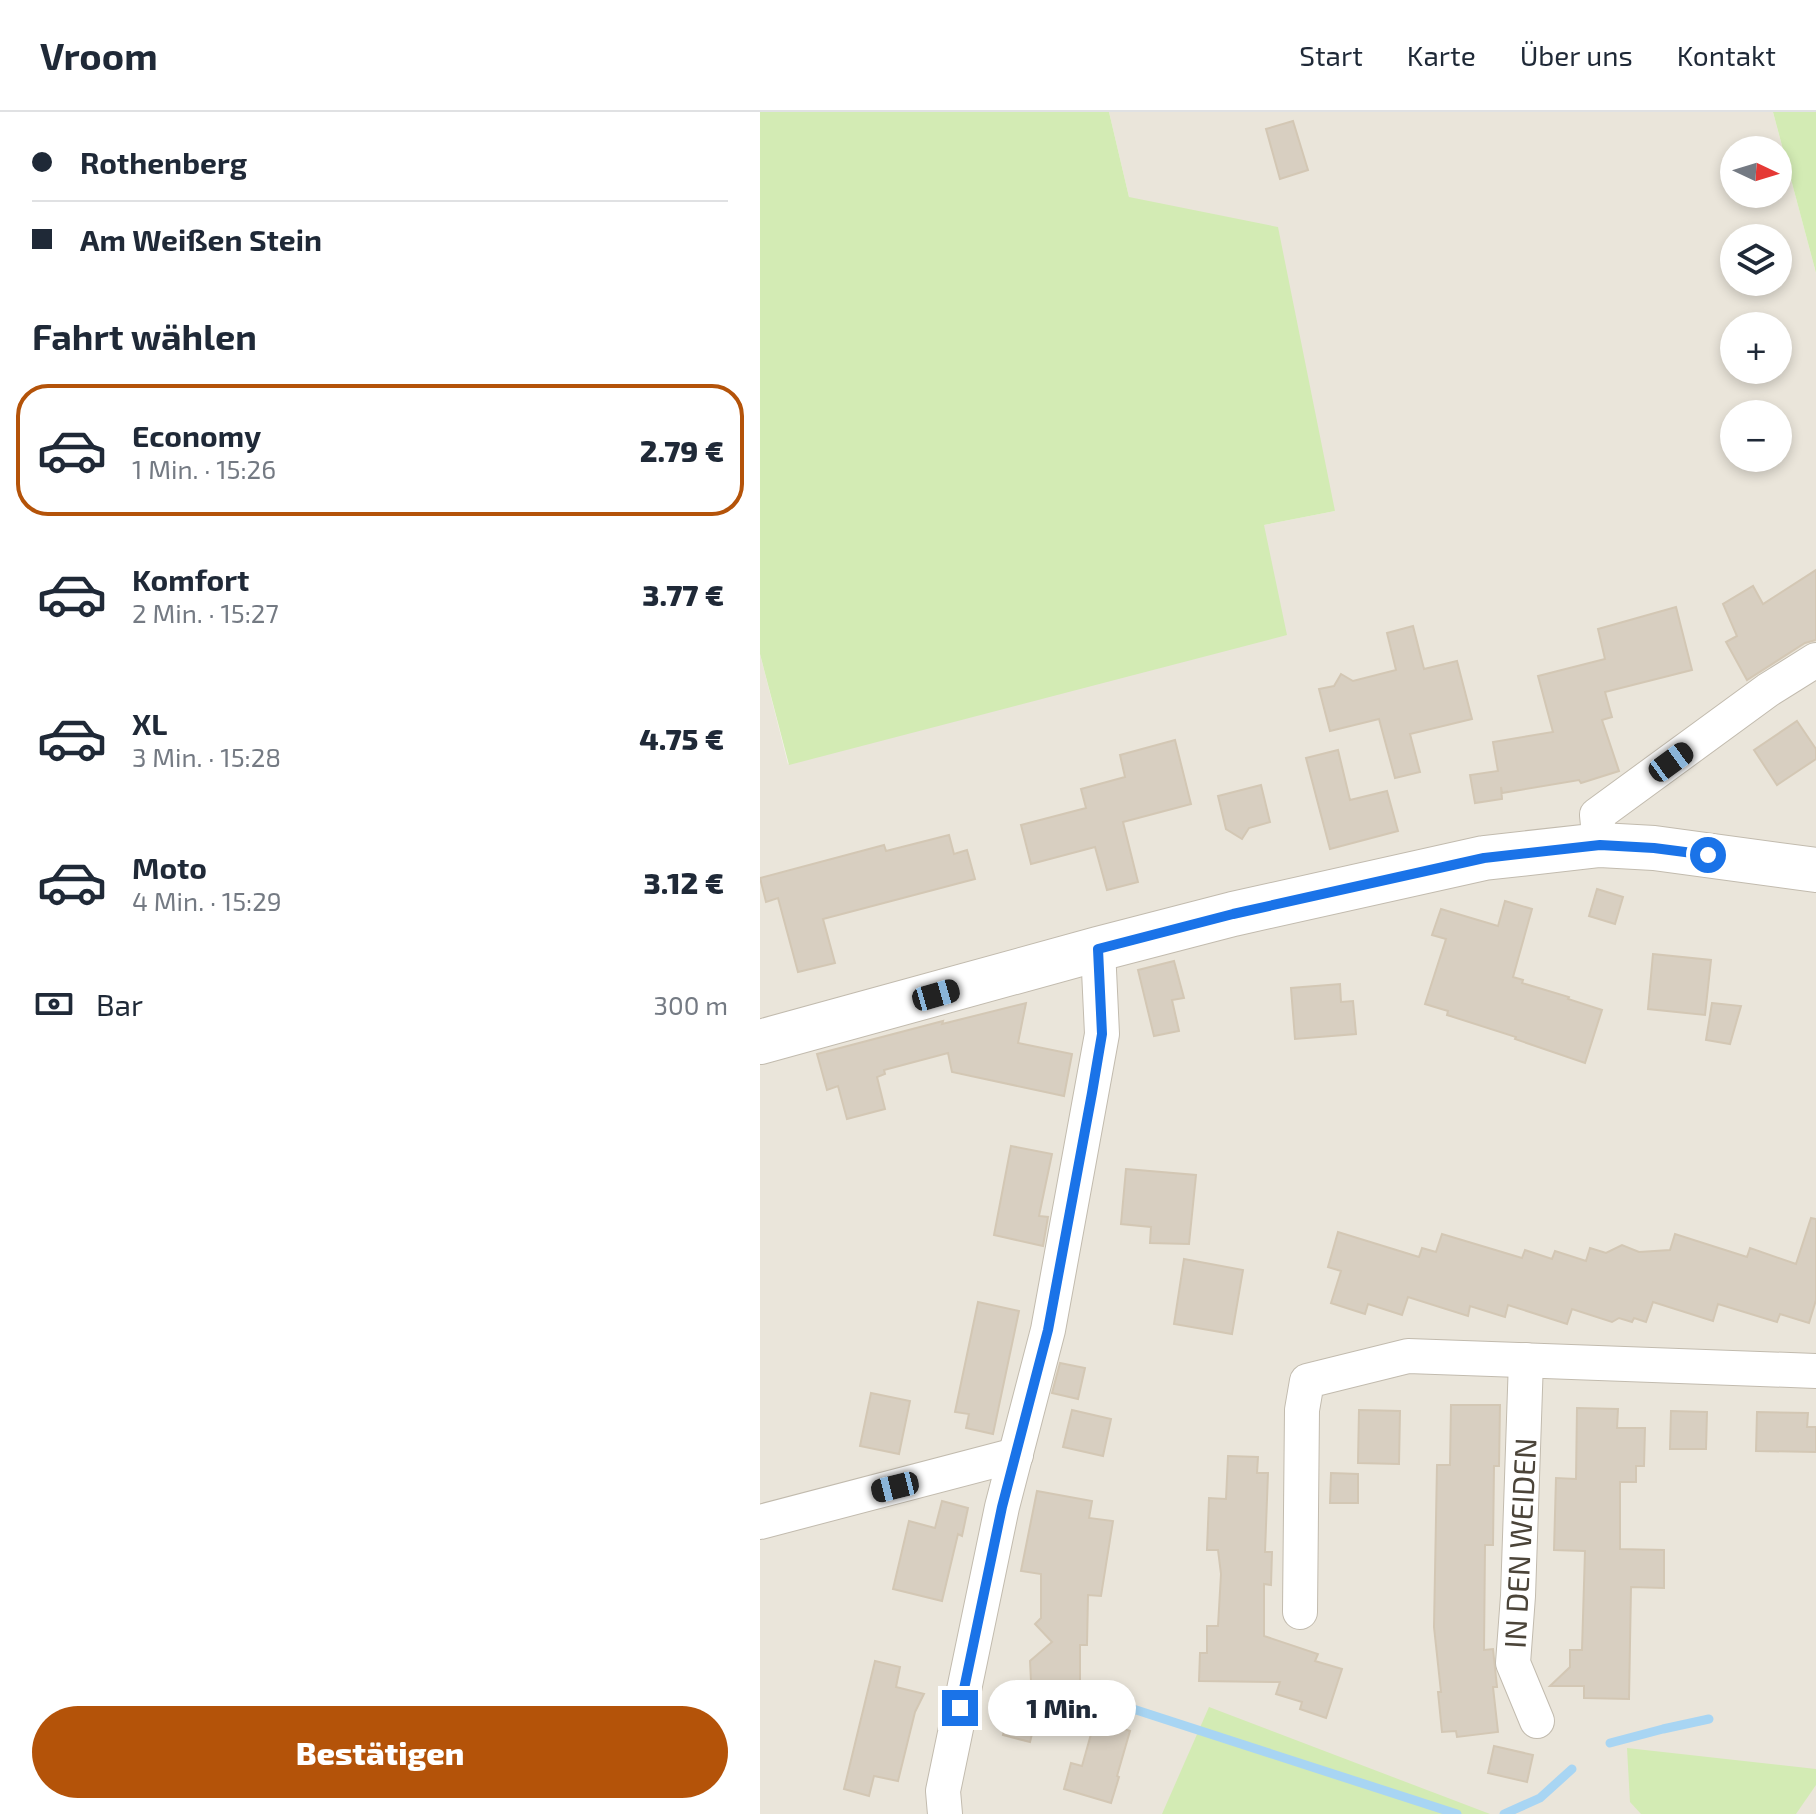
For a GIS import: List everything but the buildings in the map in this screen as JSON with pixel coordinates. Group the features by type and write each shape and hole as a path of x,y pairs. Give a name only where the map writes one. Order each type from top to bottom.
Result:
{"street":[{"path":"1600,845 1597,815 1768,690 1816,660"},
{"path":"760,1042 1233,914 1484,858 1600,845 1654,848 1816,870"},
{"path":"945,1814 943,1791 1002,1507 1048,1330 1102,1034 1098,949"},
{"path":"1300,1612 1302,1410 1307,1381 1408,1356 1816,1371"},
{"name":"IN DEN WEIDEN","path":"1526,1360 1513,1663 1537,1721"},
{"path":"760,1522 1016,1455"}],"shaded area":[{"path":"1109,112 1773,112 1779,136 1720,136 1720,208 1792,208 1792,183 1816,273 1816,1814 760,1814 760,654 788,764 1264,525 1335,511 1129,197"}],"green space":[{"path":"760,112 1109,112 1129,197 1278,227 1335,511 1264,525 1287,635 789,765 760,654"},
{"path":"1773,112 1816,112 1816,273 1792,183 1792,136 1779,136"},
{"path":"1209,1707 1490,1814 1162,1814"},
{"path":"1627,1748 1816,1769 1816,1785 1796,1814 1641,1814 1630,1802"}],"waterway":[{"path":"1127,1707 1457,1814"},
{"path":"1610,1743 1709,1719"},
{"path":"1504,1814 1540,1798 1572,1769"}],"route":[{"path":"960,1708 1002,1507 1048,1330 1092,1093 1102,1034 1098,949 1233,914 1484,858 1600,845 1708,855"}]}
